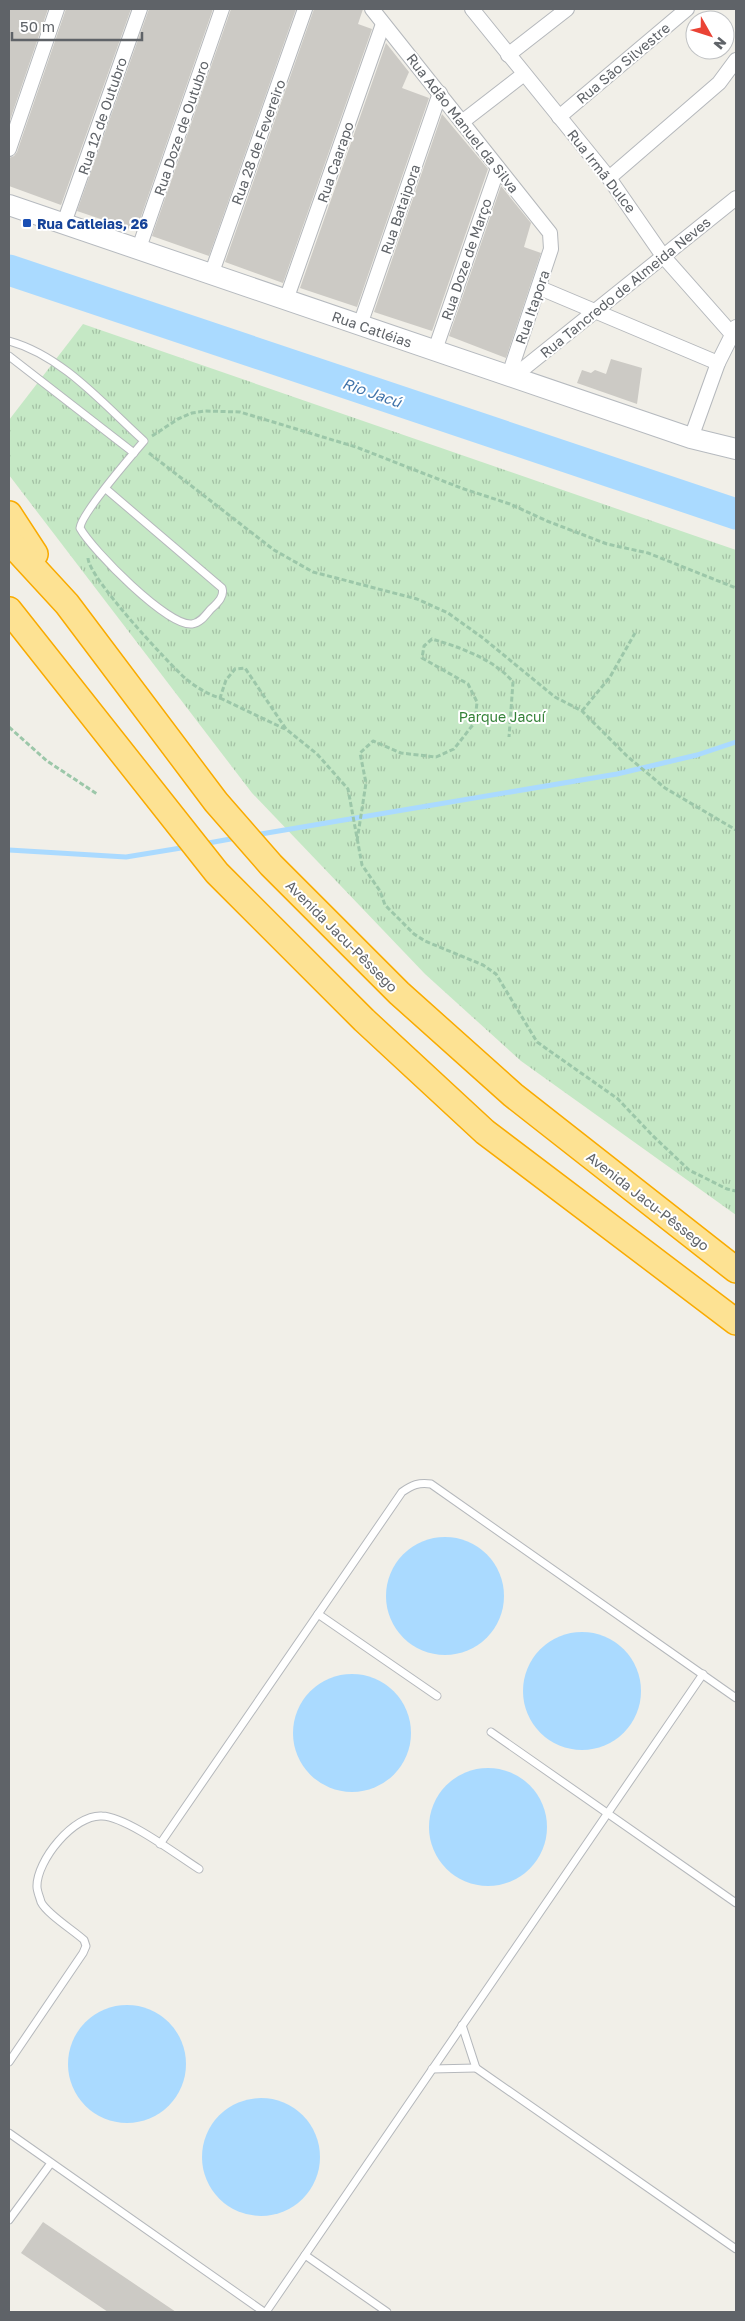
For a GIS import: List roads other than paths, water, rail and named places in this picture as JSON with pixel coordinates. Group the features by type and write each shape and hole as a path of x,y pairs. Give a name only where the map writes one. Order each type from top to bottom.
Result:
{"highway":[{"path":"9,514 67,604"},
{"name":"Avenida Jacu-Pêssego","path":"9,541 67,604 216,802 271,865 398,994 513,1095 736,1270"},
{"path":"12,615 217,873 364,1020 485,1132 736,1322"},
{"path":"716,1308 736,1340"}],"street":[{"path":"9,149 57,9"},
{"name":"Rua 12 de Outubro","path":"64,223 140,9"},
{"name":"Rua Doze de Outubro","path":"140,248 222,9"},
{"name":"Rua 28 de Fevereiro","path":"210,275 305,9"},
{"name":"Rua Adão Manuel da Silva","path":"372,9 548,229 552,238"},
{"name":"Rua Irmã Dulce","path":"472,9 609,178 664,256 734,330"},
{"path":"508,55 567,9"},
{"name":"Rua São Silvestre","path":"559,117 687,9"},
{"name":"Rua Caarapo","path":"286,300 383,24"},
{"path":"609,178 718,83 736,60"},
{"path":"462,122 524,74"},
{"name":"Rua Bataipora","path":"360,325 440,93"},
{"name":"Rua Doze de Março","path":"435,350 498,168"},
{"name":"Rua Tancredo de Almeida Neves","path":"511,376 736,198"},
{"name":"Rua Catléias","path":"9,205 140,248 210,275 691,438 736,449"},
{"name":"Rua Itapora","path":"511,376 540,288 551,249 552,238"},
{"path":"540,288 718,363"},
{"path":"691,438 718,363 734,330"}],"lane":[{"path":"9,341 26,346 50,358 142,444 106,489 80,525 81,530 130,584 159,609 190,625 197,623 222,596 223,590 220,585 106,489"},
{"path":"9,356 134,453"},
{"path":"160,1844 402,1492 411,1485 431,1484 736,1698"},
{"path":"318,1614 437,1696"},
{"path":"9,2133 265,2312 702,1674"},
{"path":"491,1732 736,1903"},
{"path":"9,2062 86,1946 84,1940 42,1904 36,1888 39,1874 47,1856 61,1838 88,1818 102,1816 122,1822 199,1869"},
{"path":"462,2025 476,2068"},
{"path":"432,2069 476,2068 736,2249"},
{"path":"9,2220 51,2163"},
{"path":"305,2255 387,2312"}],"water":[{"path":"445,1537 468,1541 487,1554 500,1573 504,1596 500,1619 487,1638 468,1651 445,1655 422,1651 403,1638 390,1619 386,1596 390,1573 403,1554 422,1541"},
{"path":"582,1632 605,1636 624,1649 637,1668 641,1691 637,1714 624,1733 605,1746 582,1750 559,1746 540,1733 527,1714 523,1691 527,1668 540,1649 559,1636"},
{"path":"352,1674 375,1678 394,1691 407,1710 411,1733 407,1756 394,1775 375,1788 352,1792 329,1788 310,1775 297,1756 293,1733 297,1710 310,1691 329,1678"},
{"path":"488,1768 511,1772 530,1785 543,1804 547,1827 543,1850 530,1869 511,1882 488,1886 465,1882 446,1869 433,1850 429,1827 433,1804 446,1785 465,1772"},
{"path":"127,2005 150,2009 169,2022 182,2041 186,2064 182,2087 169,2106 150,2119 127,2123 104,2119 85,2106 72,2087 68,2064 72,2041 85,2022 104,2009"},
{"path":"261,2098 284,2102 303,2115 316,2134 320,2157 316,2180 303,2199 284,2212 261,2216 238,2212 219,2199 206,2180 202,2157 206,2134 219,2115 238,2102"}],"waterway":[{"name":"Rio Jacú","path":"9,270 736,514"},
{"path":"255,835 617,774 697,755 736,742"},
{"path":"203,844 236,838"},
{"path":"9,850 126,857 187,847"}],"place":[{"name":"Rua Catleias, 26","path":"27,223"}],"park label":[{"name":"Parque Jacuí","path":"502,716"}]}
